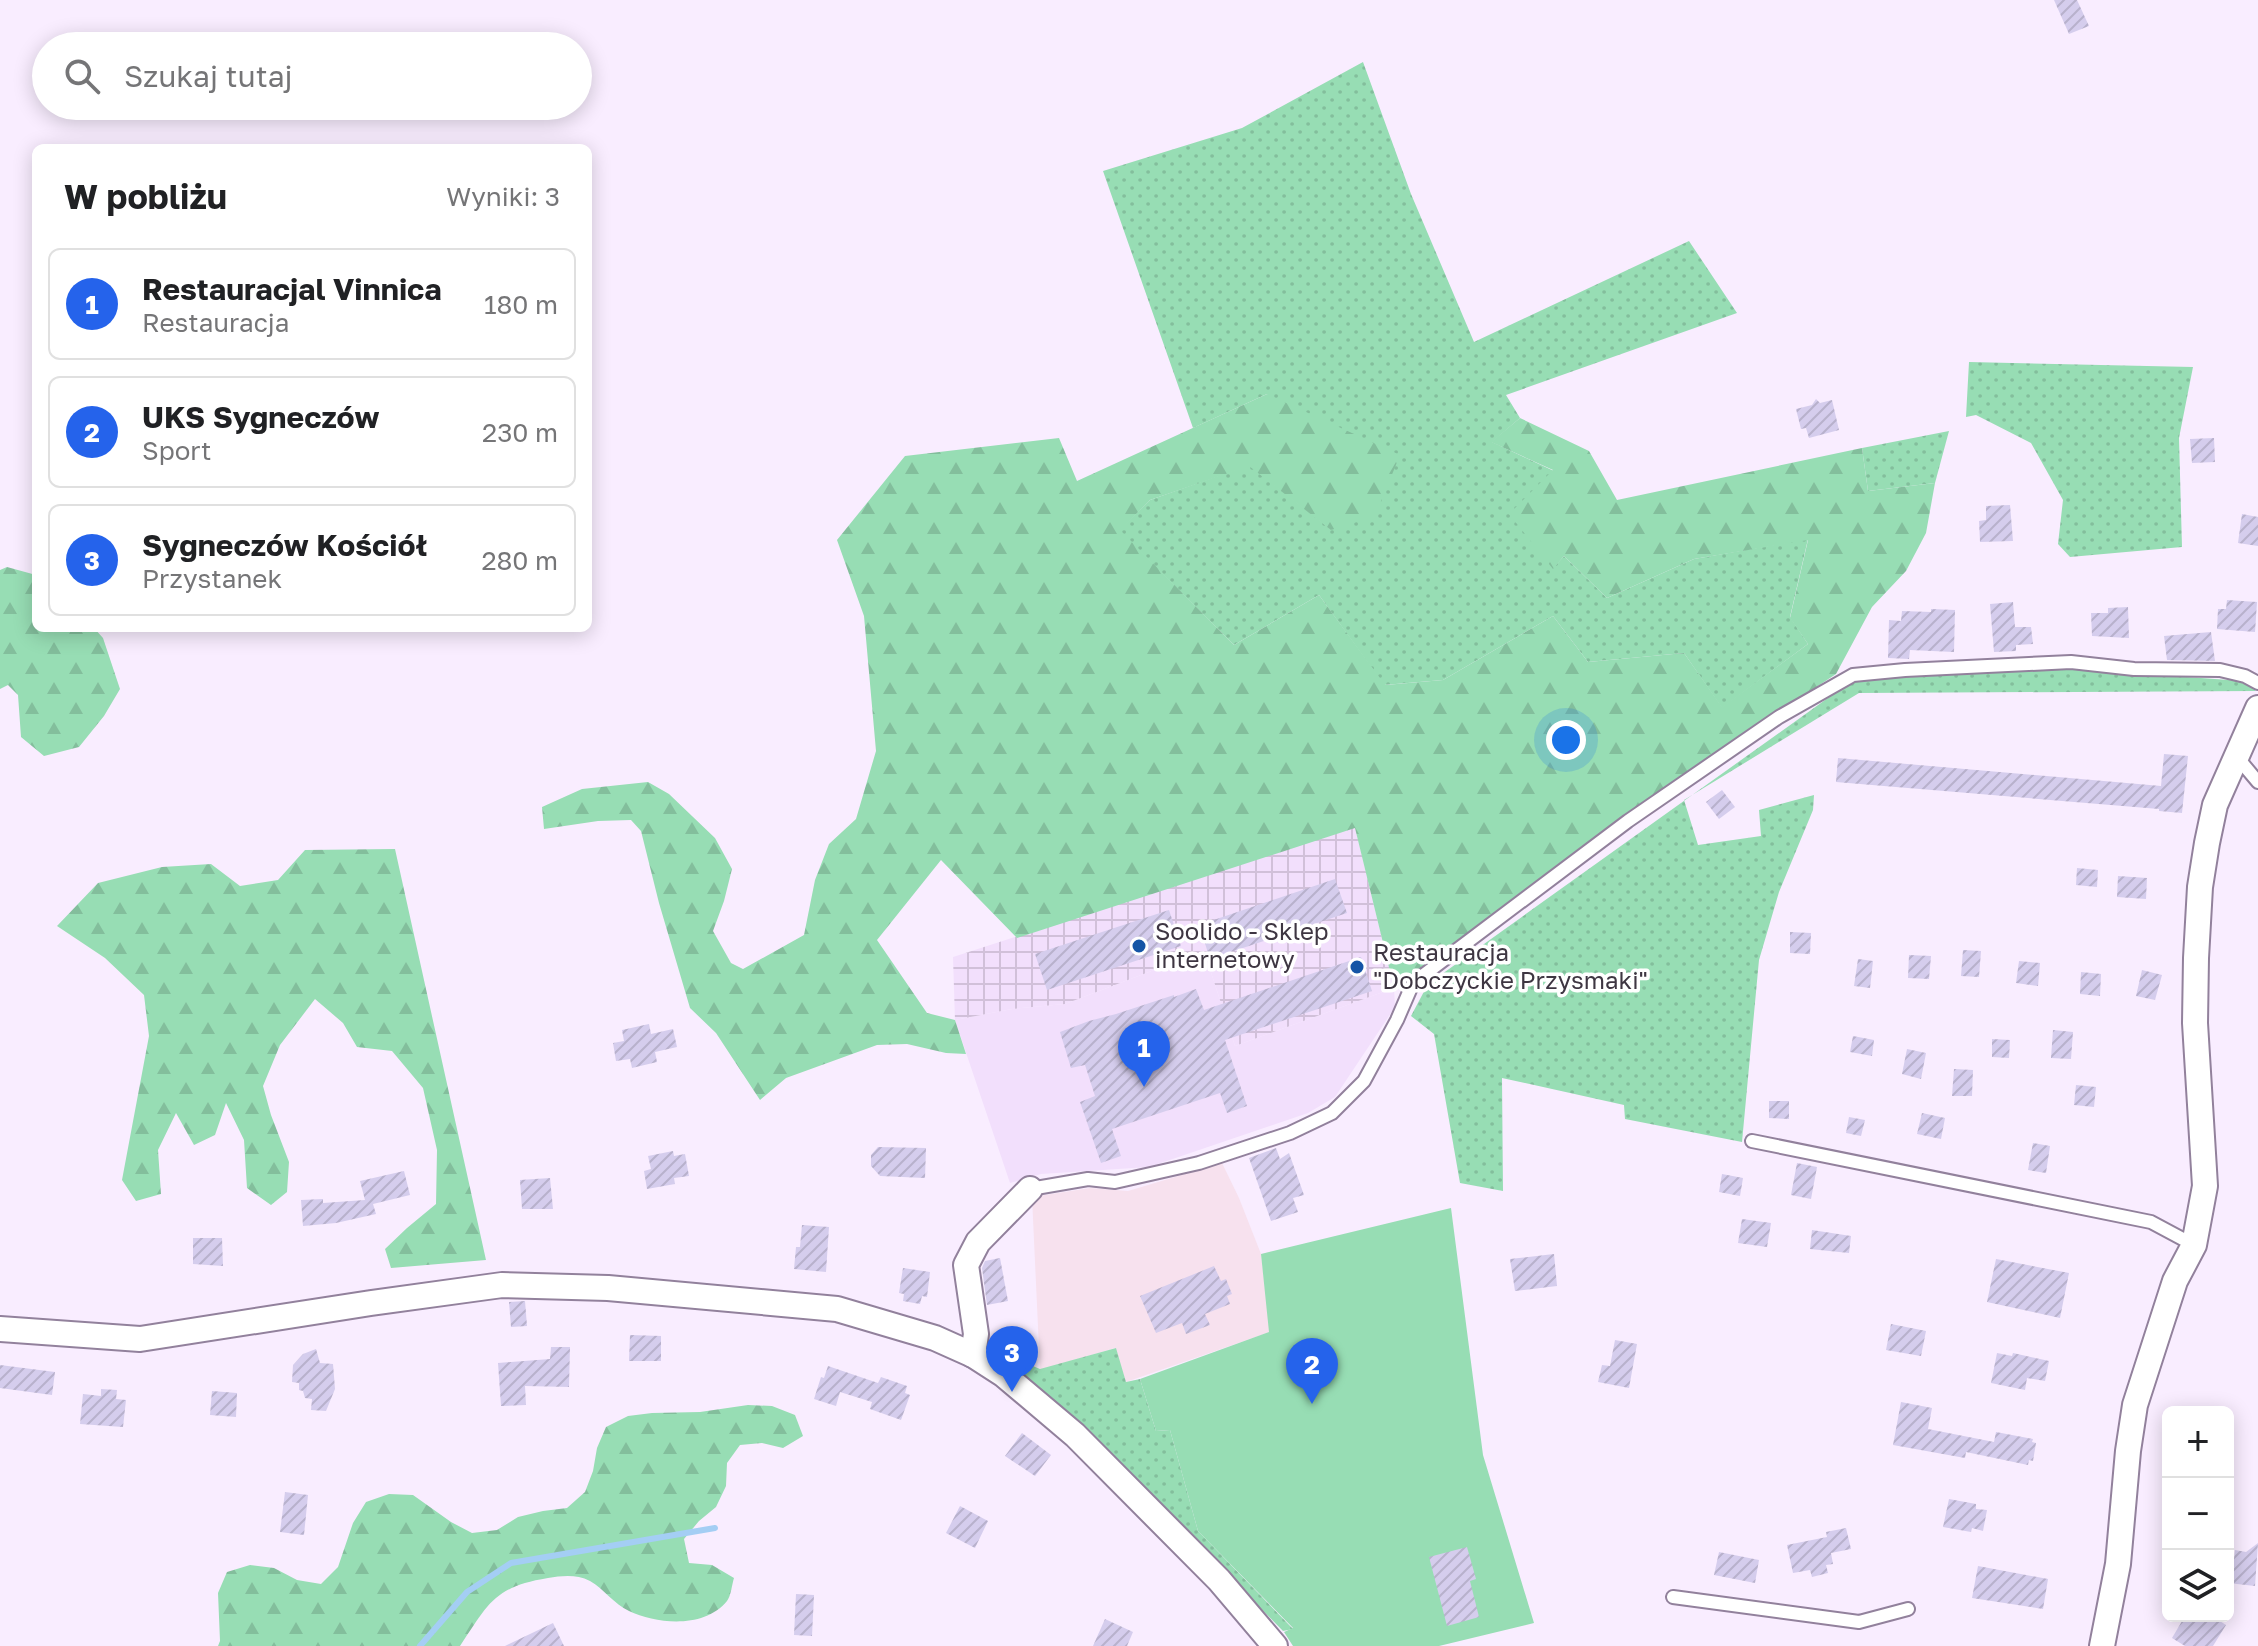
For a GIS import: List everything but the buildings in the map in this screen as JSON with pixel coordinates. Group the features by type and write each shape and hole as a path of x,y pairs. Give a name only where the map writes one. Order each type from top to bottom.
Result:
{"street":[{"path":"2102,1646 2118,1564 2135,1405 2175,1281 2194,1245 2205,1186 2195,1023 2200,887 2215,805 2258,708"},
{"path":"973,1355 976,1334 966,1265 978,1242 1030,1189"},
{"path":"0,1329 140,1339 502,1285 608,1288 837,1309 935,1338 973,1355 1004,1375 1075,1435 1219,1580 1275,1646"}],"lane":[{"path":"1030,1189 1088,1179 1115,1182 1199,1163 1290,1133 1332,1113 1364,1081 1413,983 1628,821 1779,717 1853,675 2071,662 2134,669 2220,670 2245,676 2258,683"},
{"path":"2237,757 2258,782"},
{"path":"1752,1141 2151,1222 2194,1245"},
{"path":"1673,1597 1859,1622 1908,1609"}],"shaded area":[{"path":"1355,827 1394,988 1235,1046 1204,951 1065,1004 1012,1009 955,1020 953,957"},
{"path":"1204,951 1235,1046 1394,988 1395,1007 1335,1097 1308,1113 1149,1167 1041,1174 1010,1183 955,1020 1012,1009 1065,1004"},
{"path":"1222,1163 1261,1254 1270,1332 1126,1382 1115,1348 1040,1370 1032,1197 1090,1188 1128,1191"}],"green space":[{"path":"1363,62 1411,194 1474,342 1689,241 1737,313 1506,395 1520,418 1492,442 1554,471 1553,568 1564,556 1607,598 1694,559 1808,539 1790,617 1808,644 1722,708 1684,653 1588,662 1553,616 1443,680 1384,685 1319,595 1234,645 1119,530 1150,500 1249,465 1332,530 1267,394 1193,428 1103,171 1242,128"},
{"path":"1969,362 2193,367 2179,438 2182,547 2070,557 2058,544 2063,500 2031,443 1976,415 1966,417"},
{"path":"1267,394 1400,455 1375,516 1331,530 1249,466 1150,500 1120,530 1234,645 1319,595 1385,685 1443,680 1553,616 1588,662 1684,653 1722,707 1808,644 1790,618 1808,540 1694,559 1607,598 1564,556 1553,569 1509,514 1553,470 1491,442 1520,418 1589,451 1617,500 1862,448 1868,491 1935,483 1926,533 1906,571 1872,607 1836,674 1621,818 1394,988 1355,828 1017,938 941,860 877,940 927,1013 955,1020 966,1054 907,1044 877,1045 786,1078 760,1100 716,1033 690,1008 641,831 631,820 598,821 544,829 542,807 582,789 648,782 669,794 715,838 732,869 713,931 731,963 743,969 804,935 815,880 829,844 856,819 876,751 864,616 837,540 905,456 1059,438 1077,481"},
{"path":"1949,431 1935,483 1868,491 1862,448"},
{"path":"7,567 32,574 32,632 98,632 103,638 120,689 104,716 79,747 44,756 21,737 18,695 8,685 0,689 0,570"},
{"path":"2074,669 2243,681 2256,691 1859,693 1693,795 1853,680"},
{"path":"1814,795 1813,810 1779,892 1759,960 1742,1142 1625,1119 1624,1105 1502,1078 1503,1191 1460,1183 1434,1034 1411,1016 1428,984 1684,801 1698,845 1761,836 1759,810"},
{"path":"395,849 486,1260 391,1268 385,1249 436,1204 437,1150 423,1088 392,1051 357,1047 343,1023 315,999 280,1045 263,1086 289,1162 287,1192 271,1205 247,1188 244,1140 226,1103 215,1135 194,1145 176,1113 158,1150 161,1194 136,1201 122,1180 149,1036 144,995 105,958 57,926 98,883 162,867 211,864 240,886 278,880 305,850"},
{"path":"1451,1208 1483,1455 1534,1623 1439,1646 1293,1646 1284,1632 1293,1628 1198,1531 1170,1430 1156,1431 1140,1379 1269,1332 1261,1254"},
{"path":"990,1348 1040,1369 1116,1348 1126,1382 1140,1379 1156,1431 1170,1430 1198,1531 1293,1629 1283,1631 1086,1430"},
{"path":"748,1405 772,1406 795,1415 803,1436 783,1448 762,1443 740,1445 727,1463 726,1486 716,1507 684,1539 689,1563 712,1565 734,1578 727,1601 706,1616 680,1621 653,1619 624,1608 590,1581 564,1576 530,1582 504,1592 486,1608 460,1646 218,1646 218,1593 227,1572 250,1565 274,1568 297,1580 321,1584 338,1567 353,1523 366,1502 389,1494 413,1495 472,1533 497,1530 518,1517 567,1508 585,1492 606,1427 628,1416 700,1412"}],"waterway":[{"path":"420,1646 467,1592 511,1563 715,1528"}],"place":[{"name":"Soolido - Sklep internetowy","path":"1139,946"},
{"name":"Restauracja \"Dobczyckie Przysmaki\"","path":"1357,967"},
{"name":"Restauracjal Vinnica","path":"1144,1087"},
{"name":"Sygneczów Kościół","path":"1012,1392"},
{"name":"UKS Sygneczów","path":"1312,1404"}]}
